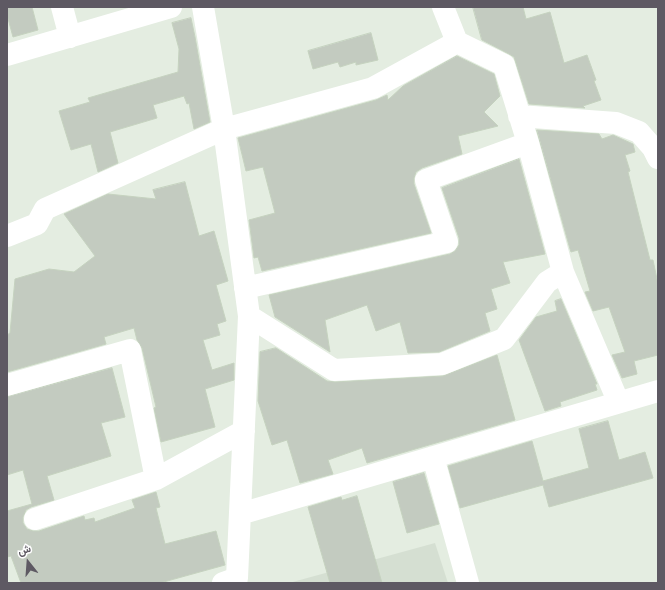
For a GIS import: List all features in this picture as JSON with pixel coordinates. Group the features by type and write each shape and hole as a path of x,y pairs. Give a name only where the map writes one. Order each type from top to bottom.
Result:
{"street":[{"path":"62,7 70,37"},
{"path":"7,55 171,7"},
{"path":"203,7 224,129 249,316 237,578 223,583"},
{"path":"444,7 457,42 504,65 528,143 563,272 618,401"},
{"path":"7,236 37,224 45,208 224,129 373,88 457,42"},
{"path":"519,116 616,123 639,132 653,148 658,158"},
{"path":"245,288 447,242 426,180 528,143"},
{"path":"249,316 334,370 442,364 504,339 548,282 563,272"},
{"path":"7,385 130,350 156,479"},
{"path":"240,514 618,401 658,391"},
{"path":"35,519 156,479 244,432"},
{"path":"433,457 468,583"}],"shaded area":[{"path":"435,543 448,583 289,583"}],"building":[{"path":"7,7 32,7 38,30 13,37 7,15"},
{"path":"473,7 523,7 526,19 550,12 564,63 587,55 601,100 583,106 585,108 529,104 514,57 482,40"},
{"path":"191,18 210,122 194,129 189,103 187,104 184,96 153,105 157,118 110,132 118,163 98,172 91,144 71,150 59,111 90,102 88,98 178,72 179,49 172,23"},
{"path":"371,33 378,60 356,65 356,62 340,67 338,62 313,69 308,51"},
{"path":"457,56 494,74 500,96 484,112 498,126 458,136 462,154 422,168 416,172 414,184 431,233 262,271 258,257 254,258 249,220 275,213 263,167 246,171 238,138 376,100 387,95 388,100 403,86"},
{"path":"537,130 599,134 602,139 613,135 633,144 635,152 625,155 630,171 628,172 650,260 653,260 658,284 658,355 634,361 637,374 622,378 612,355 625,352 609,307 593,311 585,292 590,291 578,250 571,252"},
{"path":"519,159 545,254 503,262 510,283 491,289 497,309 485,313 490,331 439,352 408,353 400,322 376,331 367,305 325,320 330,352 275,317 269,295 450,254 455,251 459,245 459,238 442,188"},
{"path":"185,182 199,236 214,231 228,281 216,285 226,321 217,324 220,335 203,340 212,370 234,363 234,380 205,389 215,427 161,442 154,408 156,407 142,348 137,340 134,328 104,337 106,344 7,372 7,335 10,333 15,279 49,269 74,272 95,256 64,214 108,194 156,199 153,190"},
{"path":"561,299 597,384 595,384 597,390 560,402 561,406 545,411 519,340 536,317 557,311 555,301"},
{"path":"276,348 327,381 335,382 443,376 497,355 515,420 367,463 362,448 328,460 333,474 300,483 287,440 272,445 258,401 260,352"},
{"path":"112,368 125,417 101,423 111,456 47,476 54,500 26,510 23,517 23,523 27,529 39,531 84,516 85,520 94,518 95,522 135,508 132,500 156,492 160,507 156,508 165,544 216,531 225,565 160,583 21,583 11,556 7,557 7,511 32,504 23,470 7,475 7,397"},
{"path":"608,421 619,460 645,452 653,478 549,507 543,485 460,508 448,466 532,441 543,481 589,468 579,429"},
{"path":"424,473 439,524 407,533 393,482"},
{"path":"357,496 382,583 330,583 308,507 341,497 342,500"}]}
